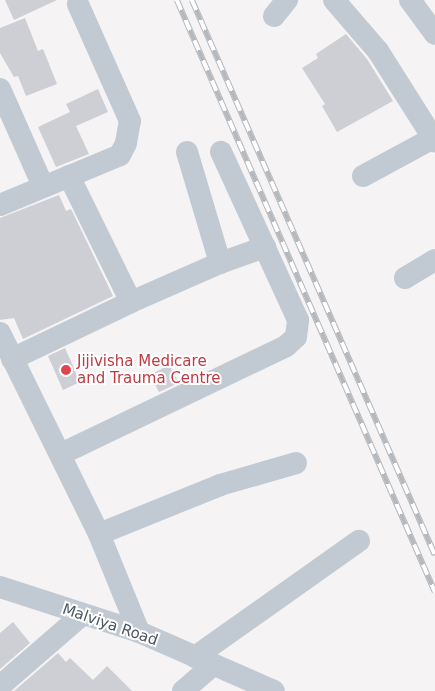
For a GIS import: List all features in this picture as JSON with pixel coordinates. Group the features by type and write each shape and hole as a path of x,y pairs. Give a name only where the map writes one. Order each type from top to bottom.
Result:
{"street":[{"path":"334,0 378,51 434,140 363,176"},
{"path":"410,0 435,34"},
{"path":"0,205 120,155 130,132 130,121 78,4"},
{"path":"0,89 43,186"},
{"path":"187,152 220,263"},
{"path":"61,454 286,346 296,337 298,320 221,152"},
{"path":"69,176 132,302"},
{"path":"12,360 132,302 220,263 265,247"},
{"path":"405,278 435,260"},
{"path":"0,333 61,454 98,534 139,632"},
{"path":"98,534 220,485 296,463"},
{"path":"183,691 204,661 359,541"},
{"name":"Malviya Road","path":"0,587 139,632 274,691"},
{"path":"0,686 82,615"}],"building":[{"path":"5,0 57,0 14,20"},
{"path":"25,18 38,51 43,49 57,84 26,96 18,76 14,77 0,53 0,28"},
{"path":"346,34 367,59 393,101 337,132 322,106 325,104 302,68 318,58 316,54"},
{"path":"98,89 108,112 76,126 89,154 56,167 38,127 70,112 66,104"},
{"path":"59,195 66,211 71,209 113,296 23,339 14,318 0,320 0,218"},
{"path":"65,348 80,382 63,390 48,356"},
{"path":"169,365 179,383 159,392 150,375"},
{"path":"13,622 30,643 0,669 0,633"},
{"path":"58,653 66,662 70,658 93,680 107,666 132,691 14,691"}],"railway":[{"path":"177,0 435,592"},
{"path":"192,0 435,555"}],"place":[{"name":"Jijivisha Medicare and Trauma Centre","path":"66,370"}]}
